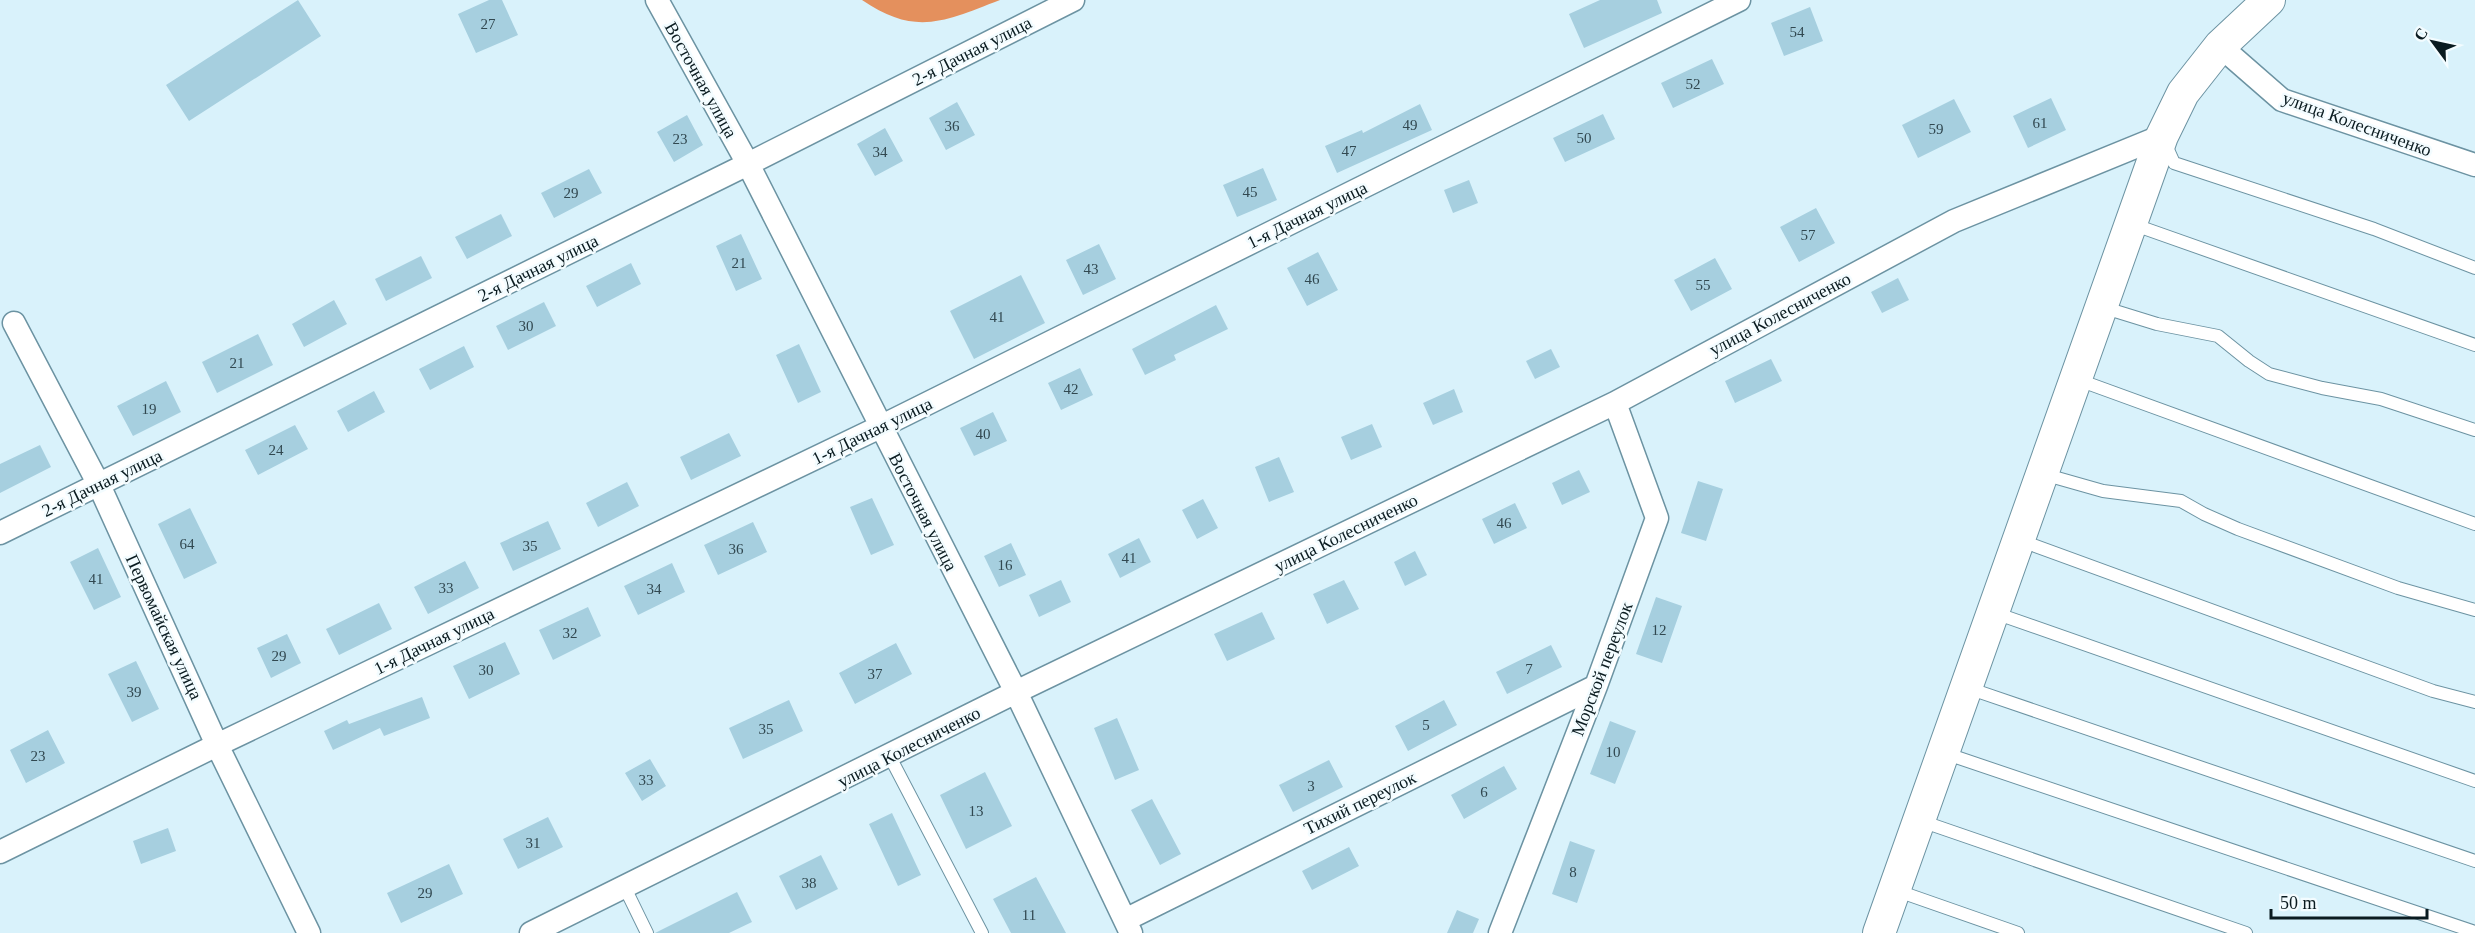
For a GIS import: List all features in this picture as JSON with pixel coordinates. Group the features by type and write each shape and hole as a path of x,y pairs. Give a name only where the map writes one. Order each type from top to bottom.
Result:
{"main road":[{"path":"1879,933 2162,136 2183,93 2220,46 2269,0"}],"street":[{"name":"Восточная улица","path":"657,0 748,164 1016,693 1128,926"},
{"name":"2-я Дачная улица","path":"0,533 748,164 1073,0"},
{"name":"1-я Дачная улица","path":"0,852 217,745 880,427 1739,0"},
{"name":"улица Колесниченко","path":"2220,46 2282,100 2475,165"},
{"name":"улица Колесниченко","path":"531,933 1016,693 1615,403 1954,221 2162,136"},
{"name":"Первомайская улица","path":"14,323 99,485 217,745 309,933"},
{"name":"Морской переулок","path":"1500,933 1596,686 1658,518 1615,403"},
{"name":"Тихий переулок","path":"1128,926 1596,686"}],"lane":[{"path":"2162,136 2174,163 2374,229 2475,268"},
{"path":"2131,223 2475,345"},
{"path":"2101,307 2157,324 2218,336 2269,374 2322,388 2381,399 2475,430"},
{"path":"2076,379 2475,524"},
{"path":"2042,474 2103,491 2181,501 2204,514 2249,533 2398,588 2475,610"},
{"path":"2019,540 2433,690 2475,702"},
{"path":"1993,612 2475,781"},
{"path":"1966,687 2475,861"},
{"path":"1943,753 2475,932"},
{"path":"890,757 982,933"},
{"path":"1919,820 2246,933"},
{"path":"625,888 647,933"},
{"path":"1895,890 2018,933"}],"shaded area":[{"path":"862,0 1000,0 946,19 915,22 899,19"}],"building":[{"path":"298,0 321,36 189,121 166,85"},
{"path":"489,0 502,0 518,35 476,53 458,14"},
{"path":"1600,0 1657,0 1662,13 1584,48 1569,14"},
{"path":"1810,7 1823,41 1784,56 1771,23"},
{"path":"1712,59 1724,84 1673,108 1661,83"},
{"path":"2051,98 2066,130 2028,148 2013,116"},
{"path":"1954,99 1971,132 1918,158 1902,125"},
{"path":"957,102 975,135 946,150 929,118"},
{"path":"1420,104 1432,130 1337,173 1325,146 1362,130 1363,133"},
{"path":"1603,114 1615,139 1565,162 1553,138"},
{"path":"687,115 703,145 674,162 657,132"},
{"path":"885,128 903,161 875,176 857,144"},
{"path":"1263,168 1277,200 1237,217 1223,185"},
{"path":"589,169 602,193 554,218 541,193"},
{"path":"1469,180 1478,203 1453,213 1444,190"},
{"path":"1816,208 1835,243 1799,262 1780,227"},
{"path":"501,214 512,236 467,259 455,237"},
{"path":"741,234 762,279 736,291 716,246"},
{"path":"1099,244 1116,279 1083,295 1066,260"},
{"path":"1318,252 1338,290 1307,306 1287,268"},
{"path":"421,256 432,278 386,301 375,279"},
{"path":"1715,258 1732,289 1691,311 1674,280"},
{"path":"631,263 641,284 597,307 586,286"},
{"path":"1021,275 1045,323 974,359 950,311"},
{"path":"1898,278 1909,300 1882,313 1871,292"},
{"path":"334,300 347,324 304,347 292,324"},
{"path":"544,302 556,326 508,350 496,326"},
{"path":"1216,305 1228,329 1174,355 1176,360 1145,375 1132,349"},
{"path":"258,334 273,365 217,393 202,362"},
{"path":"799,344 821,392 798,403 776,355"},
{"path":"464,346 474,367 430,390 419,369"},
{"path":"1551,349 1560,367 1535,379 1526,361"},
{"path":"1771,359 1782,381 1735,403 1725,381"},
{"path":"1080,368 1093,395 1061,410 1048,383"},
{"path":"166,381 181,412 133,436 117,406"},
{"path":"1454,389 1463,412 1433,425 1423,403"},
{"path":"374,391 385,412 348,432 337,411"},
{"path":"993,412 1007,441 974,456 960,428"},
{"path":"1372,424 1382,447 1351,460 1341,437"},
{"path":"295,425 308,449 258,475 245,450"},
{"path":"729,433 741,456 691,480 680,457"},
{"path":"40,445 51,467 0,493 0,464"},
{"path":"1279,457 1294,492 1269,502 1255,467"},
{"path":"1579,470 1590,492 1562,505 1552,483"},
{"path":"1698,481 1723,489 1706,541 1681,533"},
{"path":"627,482 639,506 598,527 586,503"},
{"path":"872,498 894,545 871,555 850,507"},
{"path":"1203,499 1218,528 1197,539 1182,510"},
{"path":"1515,503 1527,528 1494,544 1482,519"},
{"path":"190,508 217,563 184,579 158,524"},
{"path":"548,521 561,549 513,571 500,543"},
{"path":"753,522 767,552 718,575 704,545"},
{"path":"1139,538 1151,562 1120,578 1108,554"},
{"path":"1011,543 1026,575 999,587 984,556"},
{"path":"98,548 121,597 94,610 70,562"},
{"path":"1415,551 1427,575 1405,586 1394,562"},
{"path":"465,561 479,588 428,614 414,587"},
{"path":"672,563 685,592 638,615 624,586"},
{"path":"1061,580 1071,602 1039,617 1029,595"},
{"path":"1344,580 1359,609 1327,624 1313,594"},
{"path":"1656,597 1682,606 1662,663 1636,654"},
{"path":"379,603 392,629 339,655 326,629"},
{"path":"588,607 601,636 553,660 539,630"},
{"path":"1262,612 1275,639 1227,661 1214,634"},
{"path":"287,634 301,663 271,678 257,648"},
{"path":"505,642 520,674 469,699 453,666"},
{"path":"896,643 912,674 855,704 839,673"},
{"path":"1551,645 1562,667 1507,694 1496,672"},
{"path":"136,661 159,709 132,722 108,674"},
{"path":"422,697 430,718 384,736 380,728 333,750 324,731 347,720 349,724"},
{"path":"789,700 803,731 743,759 729,728"},
{"path":"1444,700 1457,725 1408,751 1395,726"},
{"path":"1117,718 1139,770 1115,780 1094,728"},
{"path":"1610,721 1636,731 1615,784 1590,774"},
{"path":"48,730 65,763 26,783 10,750"},
{"path":"650,759 666,786 642,801 625,773"},
{"path":"1329,760 1343,787 1293,812 1279,785"},
{"path":"1504,766 1517,789 1464,819 1451,795"},
{"path":"985,772 1012,826 966,849 940,795"},
{"path":"1152,799 1181,854 1160,865 1131,810"},
{"path":"892,813 921,875 898,886 869,824"},
{"path":"548,817 563,847 518,869 503,839"},
{"path":"168,828 176,851 141,864 133,841"},
{"path":"1570,841 1595,850 1577,903 1552,894"},
{"path":"1349,847 1359,866 1312,890 1302,871"},
{"path":"821,855 838,889 796,910 779,876"},
{"path":"449,864 463,894 401,923 387,893"},
{"path":"1036,877 1066,933 1011,933 993,899"},
{"path":"737,892 752,922 729,933 655,933"},
{"path":"1457,910 1479,919 1473,933 1447,933"}]}
